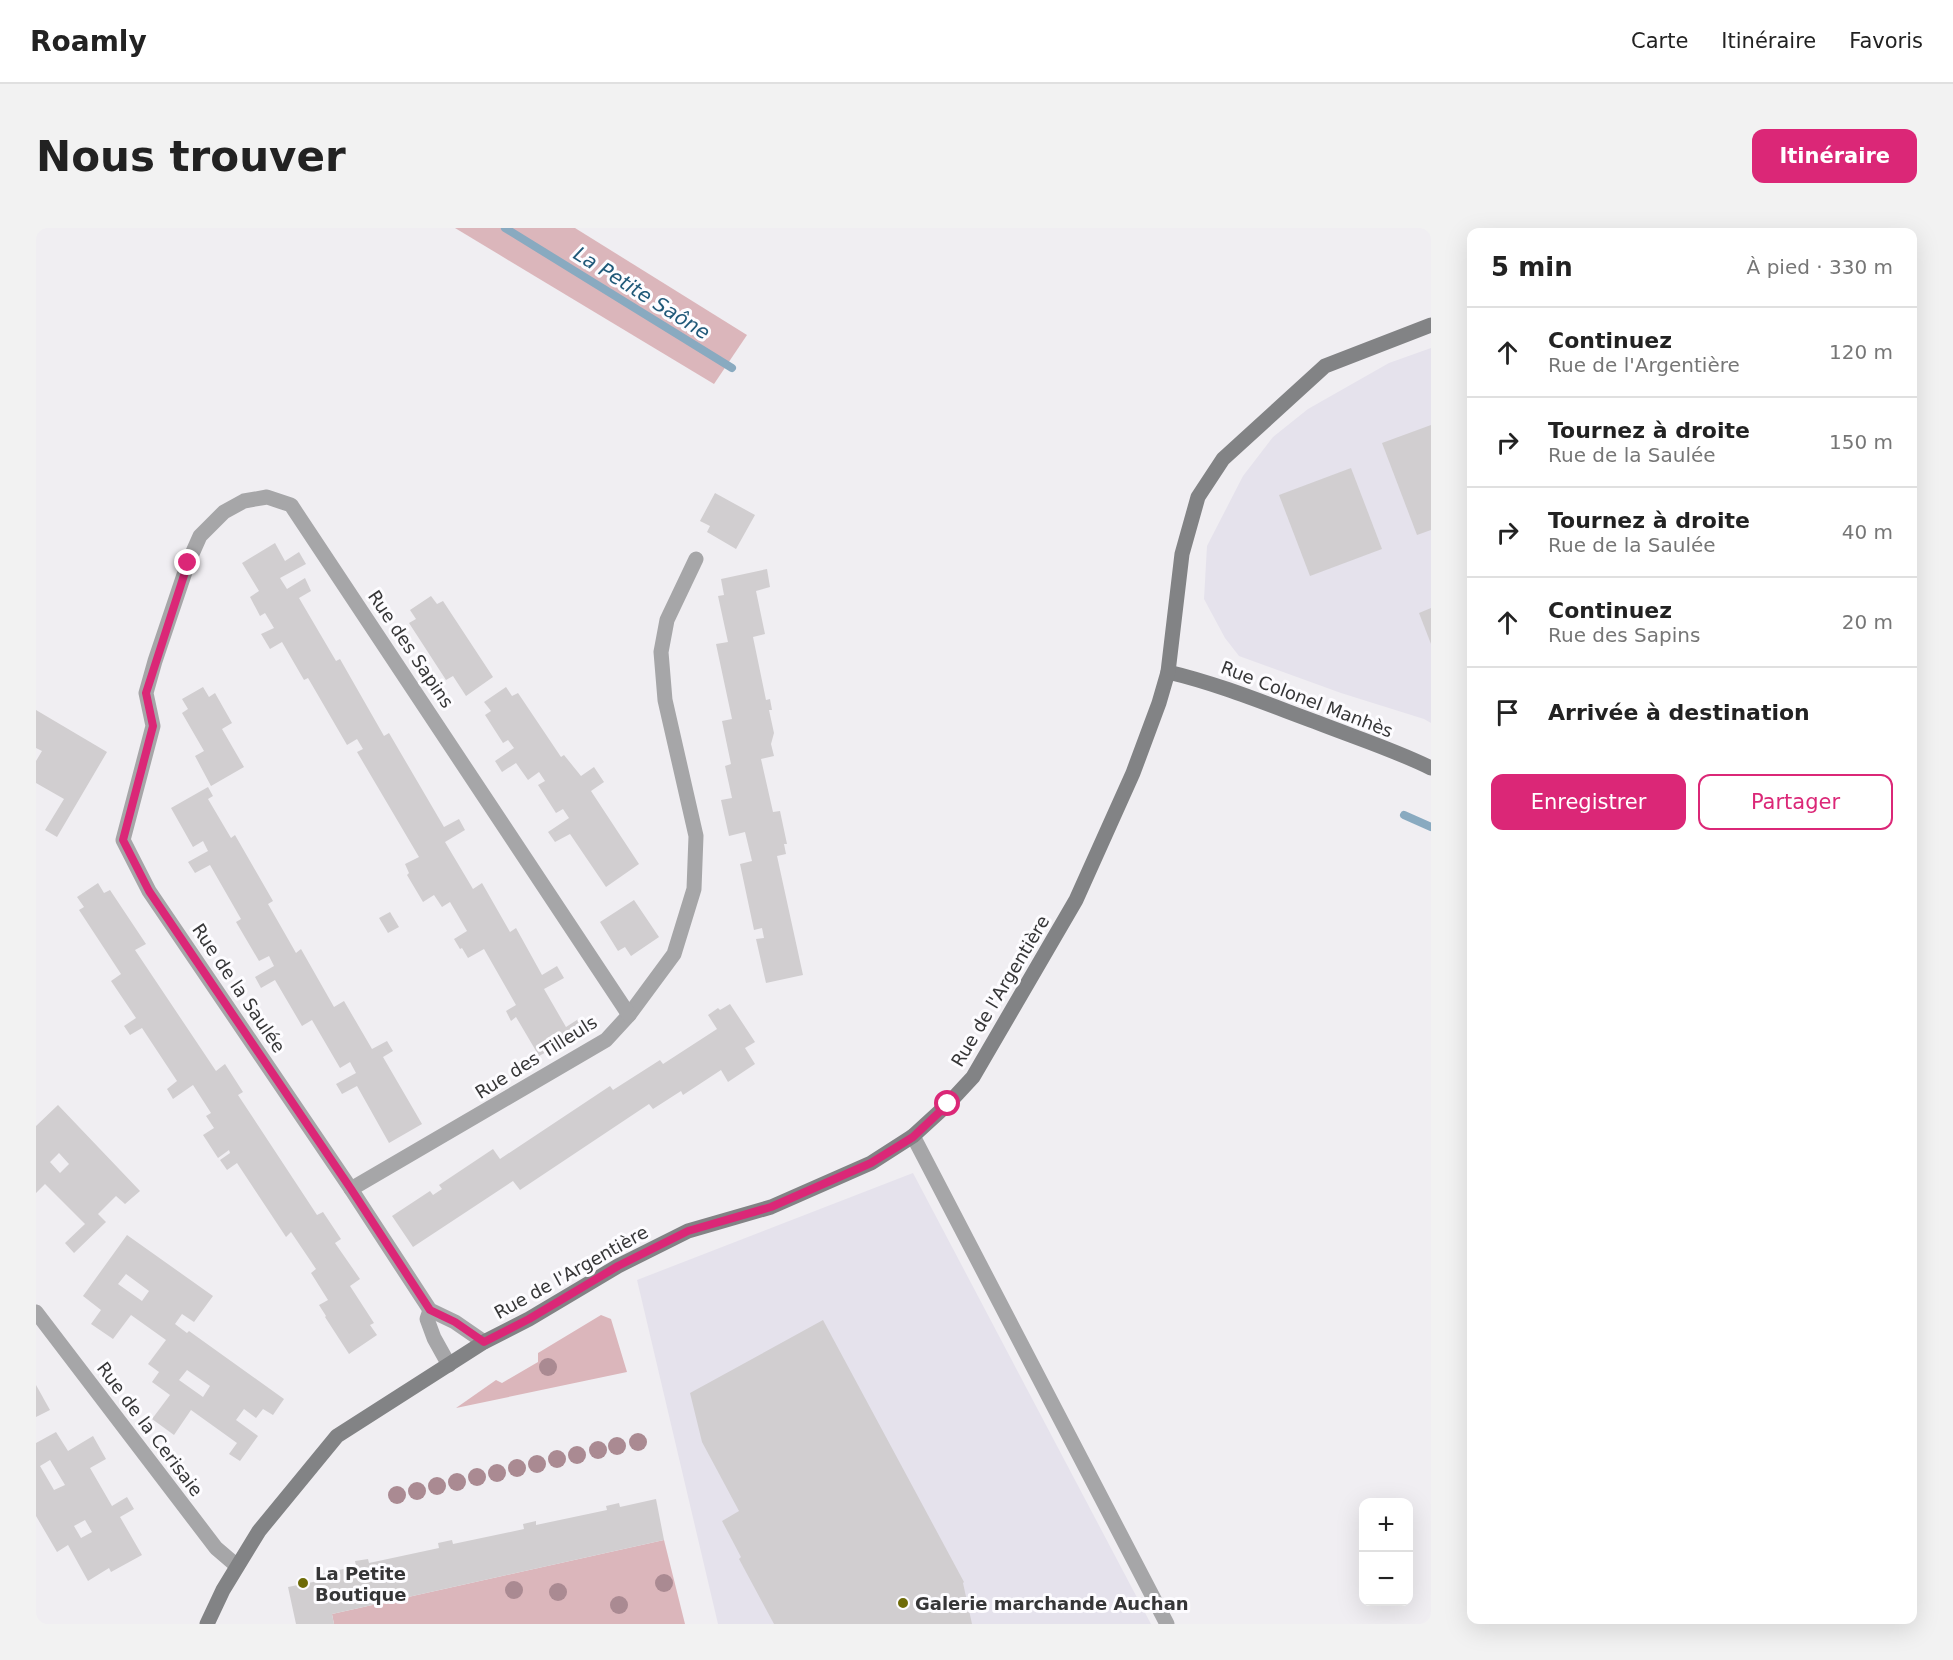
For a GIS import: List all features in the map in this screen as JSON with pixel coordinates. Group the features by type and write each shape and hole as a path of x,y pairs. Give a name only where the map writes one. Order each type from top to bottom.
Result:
{"main road":[{"name":"Rue de l'Argentière","path":"207,1624 223,1590 259,1531 337,1436 484,1342 529,1319 618,1266 688,1231 771,1207 871,1163 913,1137 948,1104 973,1077 1076,900 1133,773 1168,672 1182,554 1198,497 1223,459 1325,366 1431,325"},
{"name":"Rue Colonel Manhès","path":"1168,672 1235,692 1431,768"}],"street":[{"name":"Rue des Sapins","path":"155,661 188,563 200,536 224,512 244,501 267,498 291,505 629,1015"},
{"name":"Rue des Tilleuls","path":"351,1189 606,1040 629,1015 674,954 694,889 696,836 665,700 660,652 667,620 696,559"},
{"name":"Rue de la Saulée","path":"155,661 146,693 153,726 123,840 149,891 430,1310 427,1319 434,1338 449,1365"},
{"path":"913,1137 1167,1624"},
{"path":"430,1310 455,1322 484,1342"},
{"name":"Rue de la Cerisaie","path":"36,1312 216,1548 237,1566"}],"shaded area":[{"path":"455,228 575,228 747,335 714,384"},
{"path":"1431,348 1431,723 1239,656 1225,638 1204,599 1207,546 1243,476 1273,437 1308,409 1389,363"},
{"path":"913,1173 1151,1624 718,1624 637,1280"},
{"path":"601,1315 611,1319 627,1372 456,1408 496,1380 502,1383 538,1362 538,1353"},
{"path":"664,1540 685,1624 334,1624 332,1614"}],"building":[{"path":"1431,425 1431,530 1417,535 1382,443"},
{"path":"1351,468 1382,549 1310,576 1279,495"},
{"path":"715,493 755,515 736,549 707,532 710,526 700,521"},
{"path":"275,543 285,561 299,552 306,564 280,578 287,589 305,578 311,591 299,598 336,661 340,659 384,736 389,733 444,827 459,819 465,830 445,842 473,889 482,883 510,932 516,928 542,975 557,966 564,978 544,989 566,1027 580,1018 589,1033 572,1043 570,1039 539,1056 516,1017 511,1021 506,1011 516,1005 484,949 468,958 454,939 467,931 450,902 442,907 434,895 423,902 407,875 409,873 405,864 419,857 357,752 363,749 357,739 347,745 308,678 304,680 282,642 270,649 261,634 274,628 265,613 260,616 250,597 259,591 242,563"},
{"path":"767,569 770,587 756,591 765,634 753,637 766,700 770,699 772,710 769,710 774,733 771,744 774,756 761,759 773,812 780,811 787,844 784,844 786,854 777,856 803,975 766,983 756,939 764,938 762,928 754,930 740,864 752,861 745,832 729,836 721,800 732,798 725,766 731,764 722,721 732,719 716,644 728,642 718,596 724,595 721,579"},
{"path":"431,596 437,604 443,601 493,677 466,696 453,676 446,680 409,623 416,619 410,610"},
{"path":"1431,608 1431,644 1419,613"},
{"path":"203,687 209,697 215,693 232,723 222,729 244,767 211,786 195,756 204,751 182,713 188,709 182,699"},
{"path":"506,687 512,696 518,693 561,757 564,755 581,776 594,767 604,782 591,791 639,864 606,887 570,834 555,842 548,832 569,818 563,809 556,813 538,785 545,781 539,772 528,780 516,763 502,772 495,761 514,748 508,740 503,743 485,715 491,711 484,702"},
{"path":"36,710 107,752 57,837 45,830 64,799 36,783 36,761 42,751 36,748"},
{"path":"208,787 213,796 208,799 231,838 235,835 273,901 268,904 296,953 301,949 334,1007 344,1001 372,1049 387,1041 393,1051 383,1057 422,1124 389,1143 357,1086 342,1094 336,1084 356,1073 350,1062 340,1068 312,1020 302,1026 275,980 261,988 255,977 274,966 269,956 259,961 236,922 241,919 210,865 195,873 188,862 208,851 203,841 193,847 171,808"},
{"path":"98,883 104,893 110,890 146,944 135,950 216,1071 225,1064 243,1092 238,1095 317,1215 323,1212 341,1239 335,1243 360,1279 350,1286 374,1323 370,1325 377,1335 349,1354 319,1305 328,1300 311,1273 316,1269 291,1232 286,1237 237,1163 227,1170 220,1160 230,1153 229,1150 218,1158 203,1135 214,1128 206,1116 211,1113 193,1085 173,1099 167,1089 177,1081 142,1028 130,1035 124,1026 136,1018 111,981 121,974 79,910 84,907 77,897"},
{"path":"634,900 659,937 631,956 625,947 618,951 600,922"},
{"path":"390,912 399,927 388,933 379,918"},
{"path":"730,1004 755,1042 745,1048 755,1064 728,1082 721,1070 683,1095 681,1091 653,1109 649,1104 520,1190 513,1181 413,1247 392,1216 430,1191 433,1195 442,1189 439,1185 493,1149 500,1159 610,1086 613,1090 660,1060 663,1064 717,1029 708,1015"},
{"path":"58,1105 140,1191 125,1204 116,1196 98,1214 106,1222 74,1253 65,1243 85,1224 45,1184 36,1193 36,1126","holes":["59,1153 69,1164 60,1173 50,1162"]},
{"path":"127,1235 213,1296 194,1322 182,1314 175,1324 187,1333 189,1331 284,1399 273,1415 263,1409 256,1418 244,1409 236,1420 258,1436 240,1461 229,1454 237,1443 191,1410 174,1435 152,1419 170,1395 152,1382 159,1372 148,1364 166,1340 131,1315 113,1339 91,1324 101,1310 83,1296","holes":["126,1274 149,1291 142,1301 118,1284","187,1370 210,1386 203,1397 179,1380"]},
{"path":"823,1320 964,1582 972,1624 774,1624 739,1559 741,1557 722,1521 739,1511 702,1442 690,1393"},
{"path":"36,1385 50,1410 36,1417"},
{"path":"56,1432 68,1451 93,1436 106,1459 90,1468 112,1506 127,1497 134,1509 120,1517 142,1555 111,1572 109,1568 88,1581 68,1545 57,1552 36,1516 36,1443","holes":["50,1460 65,1485 54,1490 40,1466","85,1520 92,1532 81,1538 74,1526"]},
{"path":"656,1499 664,1540 332,1614 334,1624 296,1624 288,1587 323,1580 322,1574 356,1566 355,1561 368,1559 369,1563 439,1548 438,1543 452,1540 453,1544 524,1529 523,1524 536,1521 536,1525 607,1510 606,1506 619,1503 620,1507"}],"waterway":[{"name":"La Petite Saône","path":"505,228 732,368"},
{"name":"La Petite Saône","path":"1404,815 1431,827"}],"place":[{"name":"La Petite Boutique","path":"303,1583"},
{"name":"Galerie marchande Auchan","path":"903,1603"}],"route":[{"path":"188,563 146,693 153,726 123,840 149,891 430,1310 455,1322 484,1342 529,1319 618,1266 688,1231 771,1207 871,1163 913,1137 948,1104"}]}
